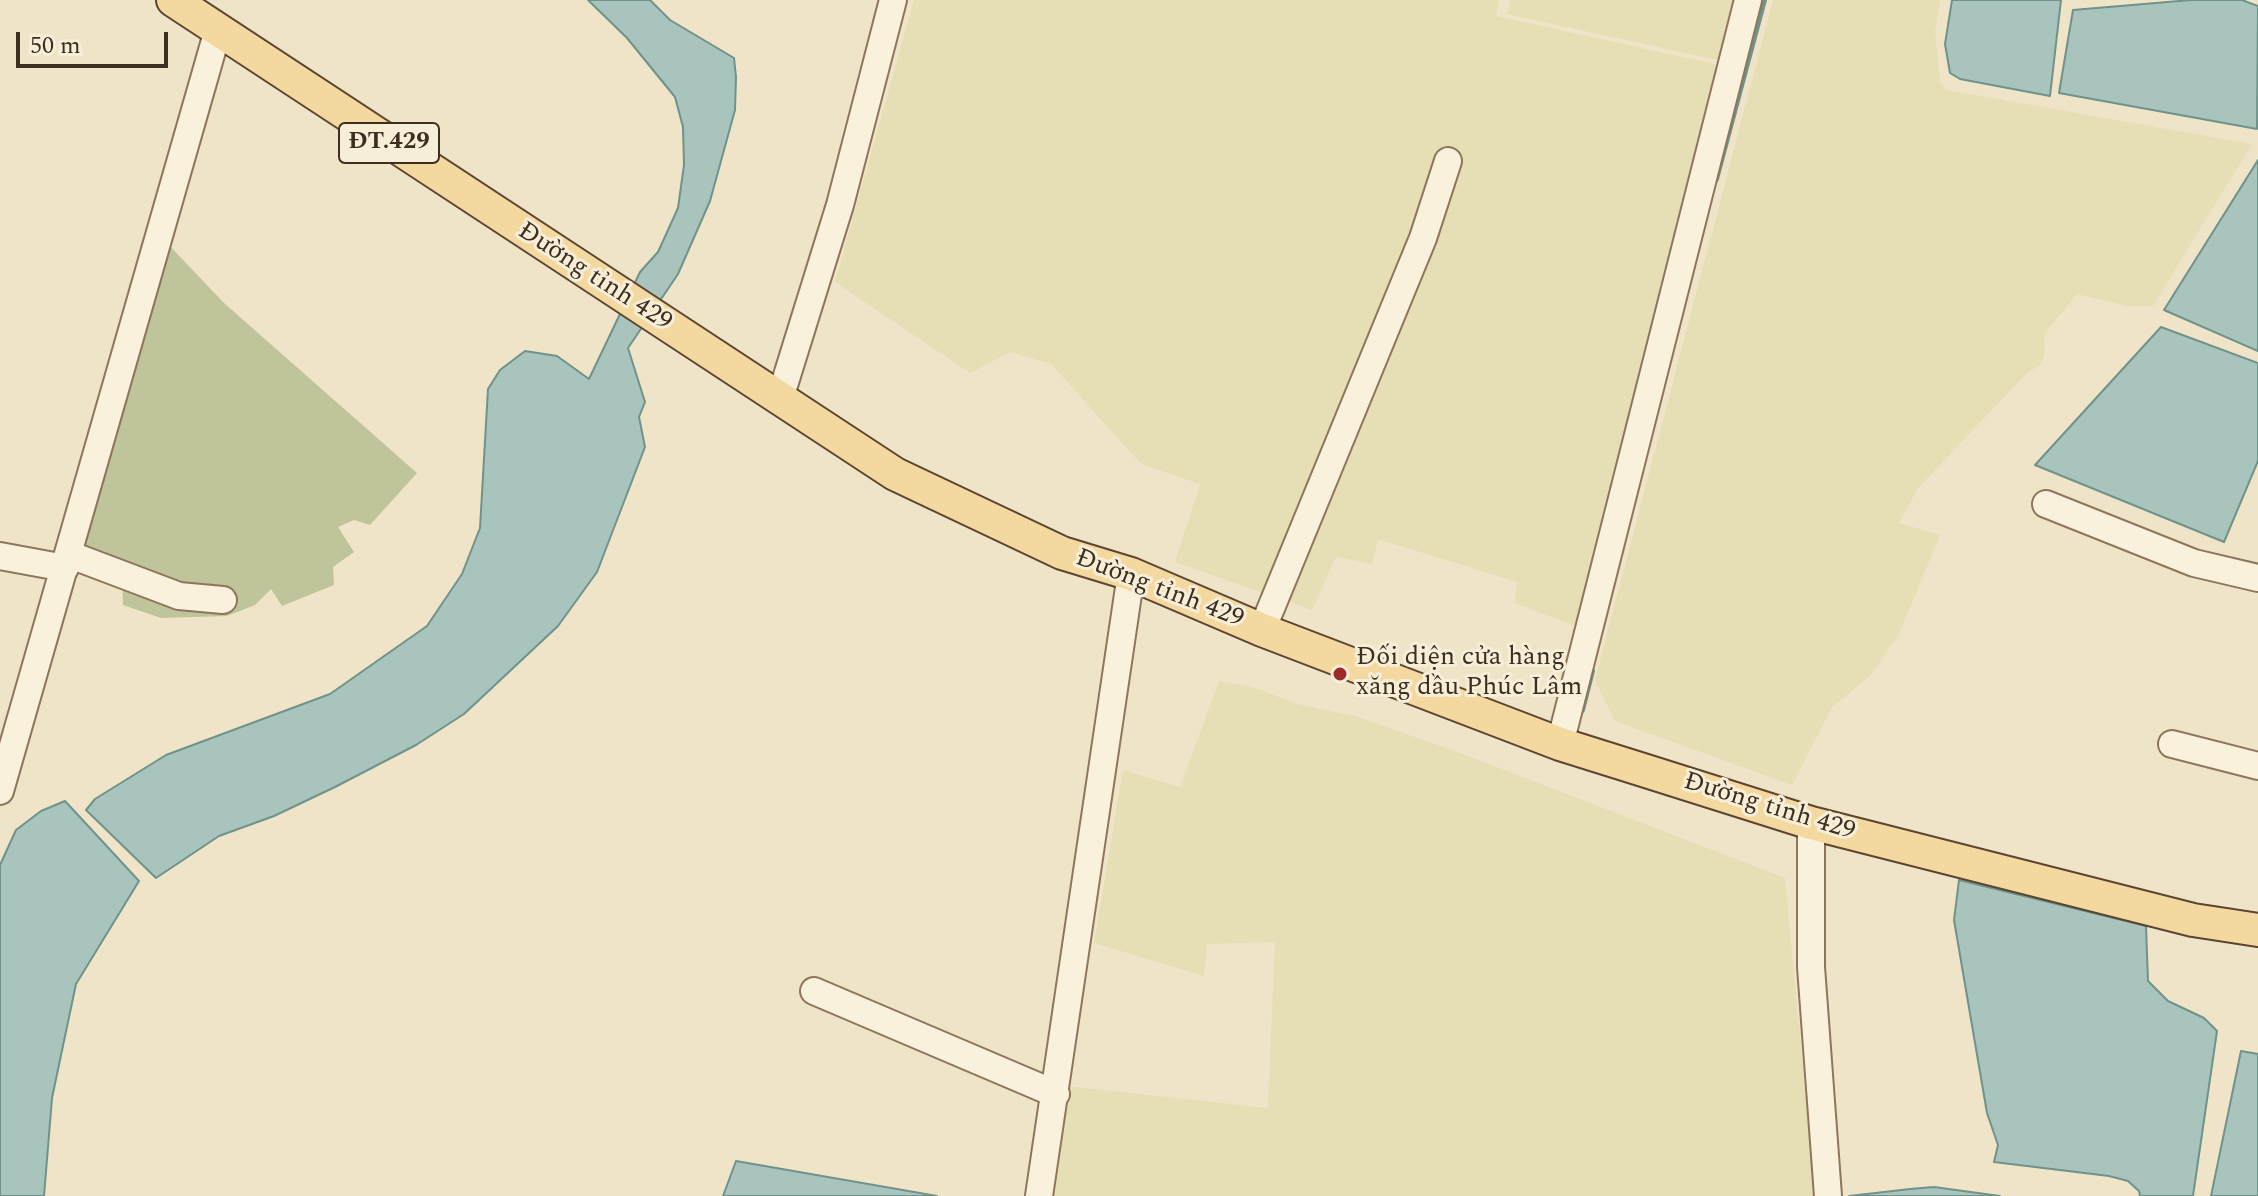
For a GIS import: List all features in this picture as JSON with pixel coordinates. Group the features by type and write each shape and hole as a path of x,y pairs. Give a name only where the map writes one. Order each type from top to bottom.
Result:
{"main road":[{"name":"Đường tỉnh 429","path":"173,0 606,287 781,395 907,480 1062,553 1131,574 1262,630 1560,744 1811,823 2193,920 2258,930"}],"street":[{"path":"781,395 840,205 893,0"},
{"path":"1560,744 1748,0"},
{"path":"0,791 218,30"},
{"path":"1262,630 1423,238 1448,161"},
{"path":"2046,504 2194,563 2258,578"},
{"path":"0,556 67,561 179,596 223,600"},
{"path":"1039,1196 1131,574"},
{"path":"2172,744 2258,766"},
{"path":"1811,823 1811,967 1828,1196"},
{"path":"814,991 1056,1094"}],"shaded area":[{"path":"914,0 1499,0 1496,16 1719,65 1575,626 1515,603 1517,582 1378,539 1372,564 1336,557 1312,610 1175,562 1200,484 1141,464 1051,364 1010,352 970,373 835,282"},
{"path":"1510,0 1735,0 1722,61 1507,14"},
{"path":"1773,0 1940,0 1935,31 1940,82 1947,90 2252,144 2153,306 2127,306 2077,294 2045,333 2044,356 2040,365 2027,373 1918,488 1899,523 1940,535 1899,634 1870,676 1832,707 1792,785 1615,721 1595,680"},
{"path":"1219,681 1253,687 1297,704 1355,716 1463,754 1785,878 1815,1196 1050,1196 1066,1086 1268,1108 1275,942 1207,944 1204,976 1094,943 1123,770 1180,787"}],"green space":[{"path":"166,242 224,303 417,473 370,525 354,520 338,527 354,552 333,567 334,585 282,606 271,589 255,605 227,616 161,618 123,605 122,568 76,562"}],"water":[{"path":"588,0 650,0 670,20 734,58 736,77 735,110 710,201 678,274 628,348 645,402 639,417 645,447 597,572 558,626 464,714 416,745 335,787 274,816 219,836 156,878 86,810 95,799 166,755 330,694 427,626 462,574 480,528 488,389 500,370 525,351 557,356 589,379 640,272 658,252 678,208 684,165 683,127 675,97 627,38"},
{"path":"1952,0 2061,0 2050,96 1960,79 1950,73 1945,44"},
{"path":"2191,0 2242,0 2258,6 2257,129 2059,93 2073,10"},
{"path":"2258,160 2258,351 2164,310"},
{"path":"2161,327 2258,363 2258,461 2224,542 2035,465"},
{"path":"65,801 139,881 76,984 52,1098 44,1196 0,1196 0,865 16,830 41,811"},
{"path":"1959,880 2146,926 2148,981 2168,1001 2204,1018 2217,1031 2193,1196 2140,1196 2128,1181 2109,1176 1994,1162 1998,1145 1987,1113 1954,920"},
{"path":"2241,1051 2258,1054 2258,1196 2211,1196"},
{"path":"736,1161 937,1196 723,1196"},
{"path":"1934,1187 2000,1196 1849,1196 1910,1189"}],"waterway":[{"path":"1716,179 1764,0"},
{"path":"1582,710 1592,671"}],"place":[{"name":"Đối diện cửa hàng xăng dầu Phúc Lâm","path":"1340,674"}]}
